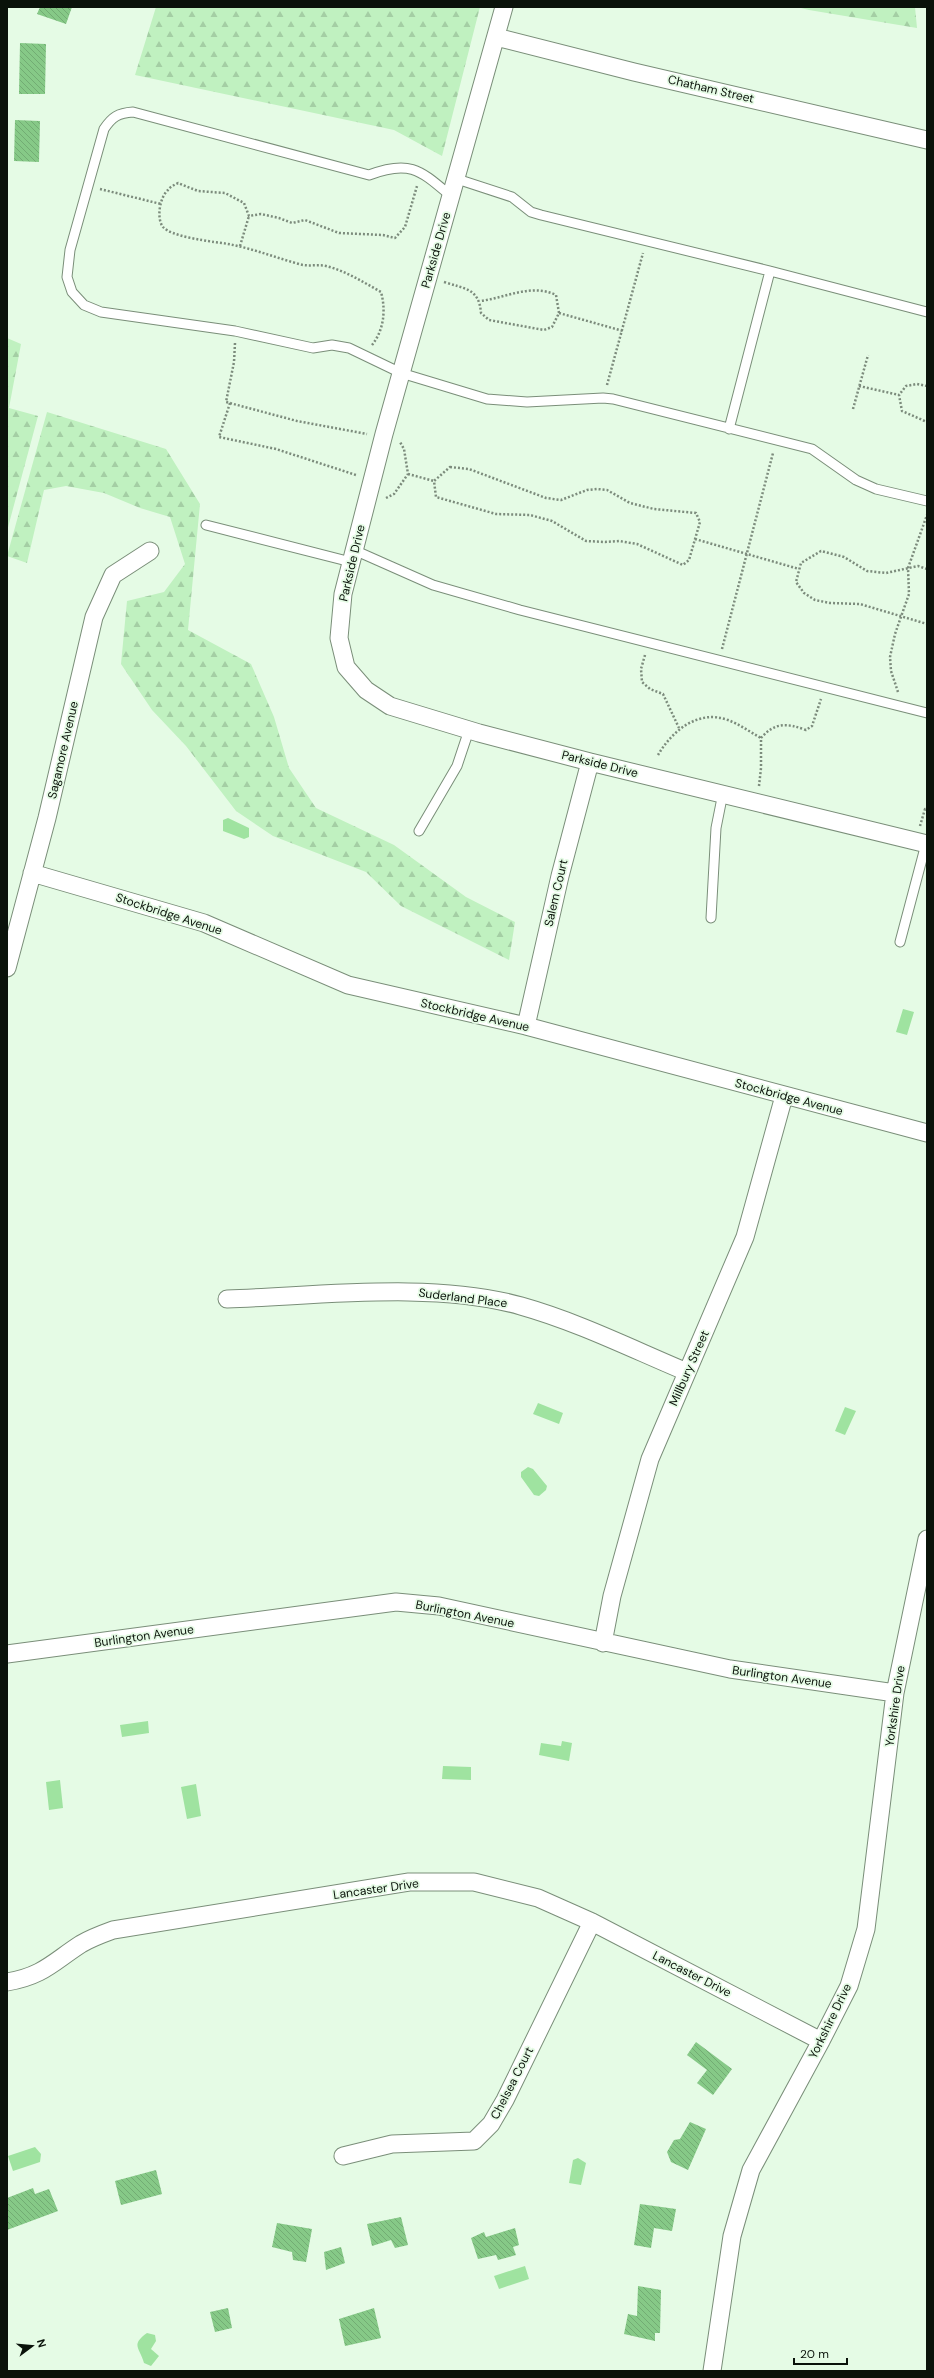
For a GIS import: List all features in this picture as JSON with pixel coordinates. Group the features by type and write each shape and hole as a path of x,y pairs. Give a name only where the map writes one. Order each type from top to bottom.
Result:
{"street":[{"name":"Parkside Drive","path":"504,7 452,198 384,434 343,594 339,638 346,667 366,690 390,706 469,730 590,762 723,793 927,844"},
{"name":"Chatham Street","path":"496,36 634,72 927,140"},
{"name":"Sagamore Avenue","path":"7,968 32,873 94,617 113,575 150,551"},
{"name":"Salem Court","path":"526,1026 560,876 590,762"},
{"name":"Stockbridge Avenue","path":"32,873 204,923 348,985 526,1026 927,1133"},
{"name":"Millbury Street","path":"604,1642 612,1596 650,1459 745,1237 784,1096"},
{"name":"Suderland Place","path":"227,1299 410,1292 475,1297 520,1305 570,1322 687,1372"},
{"name":"Yorkshire Drive","path":"712,2371 732,2236 751,2170 849,1986 866,1929 895,1693 927,1540"},
{"name":"Burlington Avenue","path":"7,1654 396,1602 439,1606 730,1669 895,1693"},
{"name":"Lancaster Drive","path":"7,1982 23,1979 51,1967 82,1944 113,1930 409,1882 474,1882 538,1898 592,1922 821,2041"},
{"name":"Chelsea Court","path":"343,2156 392,2144 474,2141 491,2124 505,2100 592,1922"}],"lane":[{"path":"452,198 420,172 405,168 393,168 369,175 133,112 122,113 112,117 104,129 67,263 67,277 72,292 84,305 101,312 235,331 313,348 332,345 349,348 365,354 401,373 487,399 510,402 603,398 812,449 856,480 876,489 927,502"},
{"path":"457,179 483,186 512,197 531,212 541,216 770,271 927,312"},
{"path":"729,429 770,271"},
{"path":"206,525 353,556 433,585 520,610 927,713"},
{"path":"419,831 457,766 469,730"},
{"path":"711,918 716,828 723,793"},
{"path":"900,942 927,844"}],"path":[{"path":"249,216 261,214 292,223 305,220 339,233 383,235 396,238 405,227 412,207 420,172"},
{"path":"240,246 249,216 244,203 225,193 198,191 178,183 167,190 161,204 159,215 162,226 172,234 185,235 198,241 240,246 304,266 324,266 345,272 381,292 385,306 384,319 376,340 365,354"},
{"path":"88,186 161,204"},
{"path":"603,398 647,241"},
{"path":"428,277 471,291 480,300 481,313 489,320 526,328 544,330 552,327 558,313 556,295 545,290 528,290 480,300"},
{"path":"558,313 623,331"},
{"path":"230,403 219,437 303,456 355,474 369,492 384,498 394,494 408,474 404,449 399,440 384,434 367,434 318,426 230,403 226,402 234,362 235,331"},
{"path":"853,409 868,355"},
{"path":"927,386 917,384 906,386 899,396 902,411 927,422"},
{"path":"860,386 899,396"},
{"path":"719,661 776,440"},
{"path":"450,466 470,469 546,498 561,500 587,490 607,490 630,503 654,509 696,513 700,522 689,560 683,565 637,544 619,541 586,541 552,522 530,515 496,514 446,501 436,497 434,481 450,466"},
{"path":"408,474 434,481"},
{"path":"899,706 898,688 891,671 890,657 901,616 909,594 908,568 927,514"},
{"path":"695,539 799,569"},
{"path":"927,569 918,566 886,573 868,571 844,558 821,551 801,563 796,582 804,593 815,600 830,603 860,604 927,624"},
{"path":"649,643 641,669 642,682 650,689 663,694 679,728"},
{"path":"755,801 761,768 761,738 774,726 785,724 806,730 812,726 824,687"},
{"path":"658,755 666,741 679,728 692,721 714,716 729,720 761,738"}],"green space":[{"path":"156,7 480,7 442,156 394,130 135,75"},
{"path":"797,7 915,7 917,28 809,10"},
{"path":"7,338 21,344 9,408 38,416 7,531"},
{"path":"47,412 166,449 200,504 188,630 251,664 274,717 289,768 316,808 394,845 466,897 515,922 509,960 401,906 366,872 273,836 236,811 186,746 152,710 121,664 127,601 164,592 185,564 170,517 140,508 104,493 66,486 44,490 27,563 7,556"}],"shaded area":[{"path":"228,818 249,828 249,837 244,839 223,831 223,820"},
{"path":"903,1009 914,1012 907,1035 896,1032"},
{"path":"538,1403 563,1413 559,1424 533,1414"},
{"path":"845,1407 856,1411 845,1435 835,1431"},
{"path":"528,1467 533,1469 547,1486 546,1490 539,1496 534,1495 521,1477 521,1472"},
{"path":"148,1721 149,1733 122,1737 120,1725"},
{"path":"562,1741 572,1743 569,1761 539,1755 541,1743 561,1746"},
{"path":"443,1766 471,1767 471,1780 442,1779"},
{"path":"60,1780 63,1808 49,1810 46,1782"},
{"path":"196,1784 201,1816 187,1819 181,1787"},
{"path":"35,2147 41,2154 40,2162 13,2171 8,2156"},
{"path":"578,2158 586,2163 581,2185 569,2183 573,2160"},
{"path":"525,2266 529,2279 499,2289 494,2276"},
{"path":"147,2333 155,2335 156,2341 151,2349 159,2356 151,2366 144,2363 138,2347 139,2341"}],"building":[{"path":"40,7 72,7 66,24 37,14"},
{"path":"20,43 46,44 45,94 19,94"},
{"path":"15,120 40,121 39,162 14,161"},
{"path":"696,2042 732,2069 713,2095 697,2083 707,2070 687,2055"},
{"path":"690,2122 706,2129 688,2170 671,2162 667,2152 674,2140 680,2139"},
{"path":"156,2170 162,2194 121,2205 115,2181"},
{"path":"33,2188 35,2194 49,2189 58,2211 7,2230 7,2198"},
{"path":"640,2204 676,2209 672,2231 654,2228 651,2248 634,2245"},
{"path":"401,2217 408,2245 395,2248 391,2240 372,2246 367,2224"},
{"path":"277,2223 312,2229 306,2262 293,2260 292,2252 272,2247"},
{"path":"515,2228 519,2245 513,2247 516,2255 498,2260 496,2255 478,2259 471,2238 484,2232 486,2237"},
{"path":"341,2247 345,2263 326,2270 324,2252"},
{"path":"638,2286 661,2290 660,2333 655,2333 655,2341 624,2334 628,2314 637,2316"},
{"path":"228,2308 232,2328 215,2332 210,2312"},
{"path":"374,2308 381,2338 345,2346 339,2319"}]}
